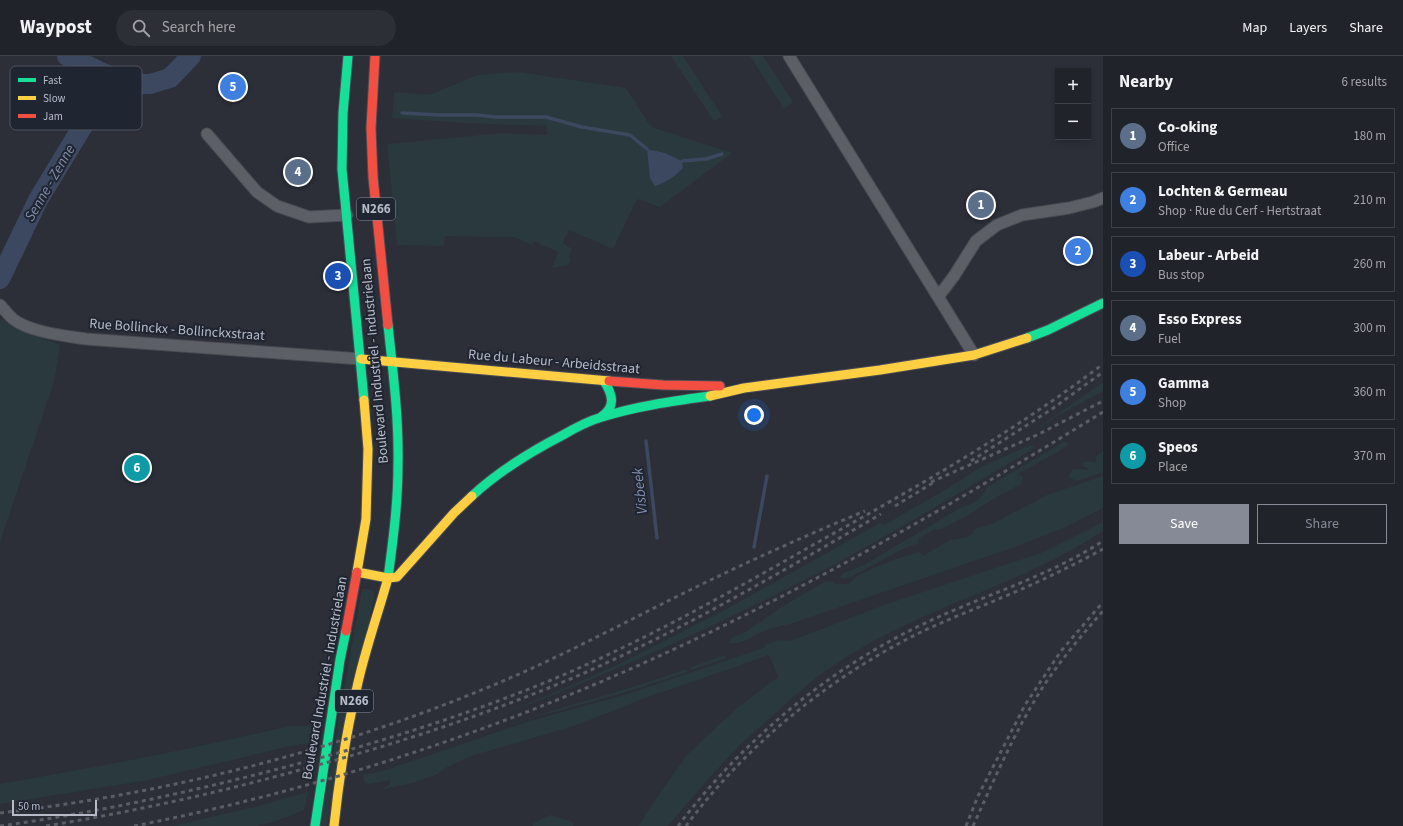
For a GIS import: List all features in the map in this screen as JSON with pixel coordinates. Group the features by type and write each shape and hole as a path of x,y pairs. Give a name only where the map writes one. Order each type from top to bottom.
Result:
{"main road":[{"name":"Boulevard Industriel - Industrielaan","path":"315,826 340,660 366,519 368,481 366,415 342,169 343,120 348,56"},
{"name":"Boulevard Industriel - Industrielaan","path":"334,826 345,746 357,686 388,578 396,521 398,484 396,422 376,215 371,137 375,56"},
{"path":"357,572 388,578 397,576 406,568 454,513 505,469 538,448 580,426 652,394 719,395 744,388 880,370 974,355 1041,333 1103,303"},
{"name":"Rue du Labeur - Arbeidsstraat","path":"361,359 604,381 652,394 744,388"},
{"path":"601,417 610,408 612,401 608,386 604,381"}],"street":[{"path":"789,56 974,355"},
{"path":"207,134 257,192 277,206 309,217 347,215"},
{"path":"938,297 954,276 976,241 997,225 1022,215 1069,208 1103,198"},
{"name":"Rue Bollinckx - Bollinckxstraat","path":"0,305 13,319 23,324 54,334 86,339 361,359"}],"shaded area":[{"path":"671,56 683,56 722,116 714,121"},
{"path":"750,56 763,56 793,102 784,109"},
{"path":"518,72 626,88 651,127 732,153 660,207 637,199 613,249 569,230 563,243 572,249 569,257 571,260 568,265 552,268 558,252 534,241 532,245 514,237 445,236 444,246 397,245 387,144 503,133 547,135 546,126 464,123 392,118 394,92 430,95 477,75"},
{"path":"0,318 14,328 60,345 54,381 0,542"},
{"path":"1103,382 1103,391 1055,417 1035,430"},
{"path":"1065,441 1069,445 1019,473 1018,475 1021,475 1023,478 1021,484 963,518 941,529 935,529 918,539 919,543 903,549 851,577 842,579 840,577 843,573 862,566 962,507 971,504 983,494 987,487"},
{"path":"1030,445 1035,448 888,534 796,585 708,628 618,668 482,722 615,666 723,611 880,523 883,525 888,523 979,468"},
{"path":"1103,451 1103,472 1077,481 1068,477 1073,469 1090,469 1084,467 1083,464 1091,461 1093,463 1096,462 1096,456"},
{"path":"1103,476 1103,508 1066,527 1020,545 790,624 769,629 738,643 729,642 731,638 747,631 780,608 824,582 832,581 836,584 849,584 857,576 896,559 919,552 923,556 950,540 964,538 972,534 975,529 994,523 1047,495"},
{"path":"1103,522 1103,531 1064,554 1017,577 898,628 875,640 833,666 804,688 741,744 668,826 639,826 653,803 688,754 737,708 778,677 769,655 660,692 574,726 471,756 445,768 438,774 416,782 371,792 382,789 390,784 390,780 368,784 364,782 363,775 386,770 530,721 624,695 766,647 765,645 778,640 791,641 884,605 1041,553"},
{"path":"362,589 367,589 374,592 374,597 327,826 320,826"},
{"path":"725,655 727,658 692,670 691,667"},
{"path":"686,669 687,672 623,693 528,719 498,729 545,713 639,685"},
{"path":"289,726 317,726 310,743 290,746 148,780 0,804 0,784 145,757"},
{"path":"308,792 304,810 279,820 257,826 173,826 262,805"},
{"path":"550,815 571,821 574,824 573,826 533,826 532,824"}],"water":[{"path":"647,149 665,153 682,161 683,168 670,179 655,186 650,178"}],"waterway":[{"name":"Senne - Zenne","path":"67,56 88,66"},
{"name":"Senne - Zenne","path":"142,84 150,84 170,78 191,56"},
{"path":"402,113 477,115 495,117 546,117 582,127 630,135 647,149"},
{"name":"Senne - Zenne","path":"0,279 38,200 80,130"},
{"path":"682,161 706,159 722,154"},
{"name":"Visbeek","path":"646,441 657,538"},
{"name":"Visbeek","path":"754,547 767,476"}],"railway":[{"path":"0,826 150,800 297,764 428,726 556,678 624,647 690,613 893,500 1000,435 1070,389 1103,364"},
{"path":"971,461 1052,409 1103,372"},
{"path":"931,482 1037,435 1103,401"},
{"path":"134,826 271,795 340,776 474,732 606,680 726,624 836,568 944,507 1103,412"},
{"path":"895,506 936,481"},
{"path":"0,813 127,794 253,766 315,749 437,708 521,673 735,568 865,511"},
{"path":"46,826 148,807 215,792 347,757 479,715 575,677 692,621 881,514"},
{"path":"678,826 729,766 757,739 817,688 849,666 882,645 917,627 1035,577 1103,541"},
{"path":"686,826 735,768 762,741 822,692 853,671 919,633 997,600 1103,549"},
{"path":"966,826 978,796 1025,705 1061,651 1103,602"},
{"path":"973,826 1013,740 1031,706 1070,649 1103,611"}],"traffic: fast":[{"path":"348,56 343,113 342,169 364,400"},
{"path":"1027,338 1048,330 1103,303"},
{"path":"388,325 398,430 398,479 388,578"},
{"path":"601,417 609,409 612,400 604,381"},
{"path":"472,496 515,462 587,423 615,413 642,407 710,396"},
{"path":"315,826 340,660 346,631"}],"traffic: slow":[{"path":"710,396 744,388 880,370 974,355 1027,338"},
{"path":"361,359 609,381"},
{"path":"364,400 368,449 366,519 357,572 388,578 397,577 454,513 472,496"},
{"path":"334,826 349,722 364,659 388,578"}],"traffic: jam":[{"path":"375,56 371,128 373,177 388,325"},
{"path":"609,381 663,385 720,386"},
{"path":"346,631 357,572"}],"place":[{"name":"Gamma","path":"233,87"},
{"name":"Esso Express","path":"298,172"},
{"name":"Co-oking","path":"981,205"},
{"name":"Lochten & Germeau","path":"1078,251"},
{"name":"Labeur - Arbeid","path":"338,276"},
{"name":"Speos","path":"137,468"}]}
